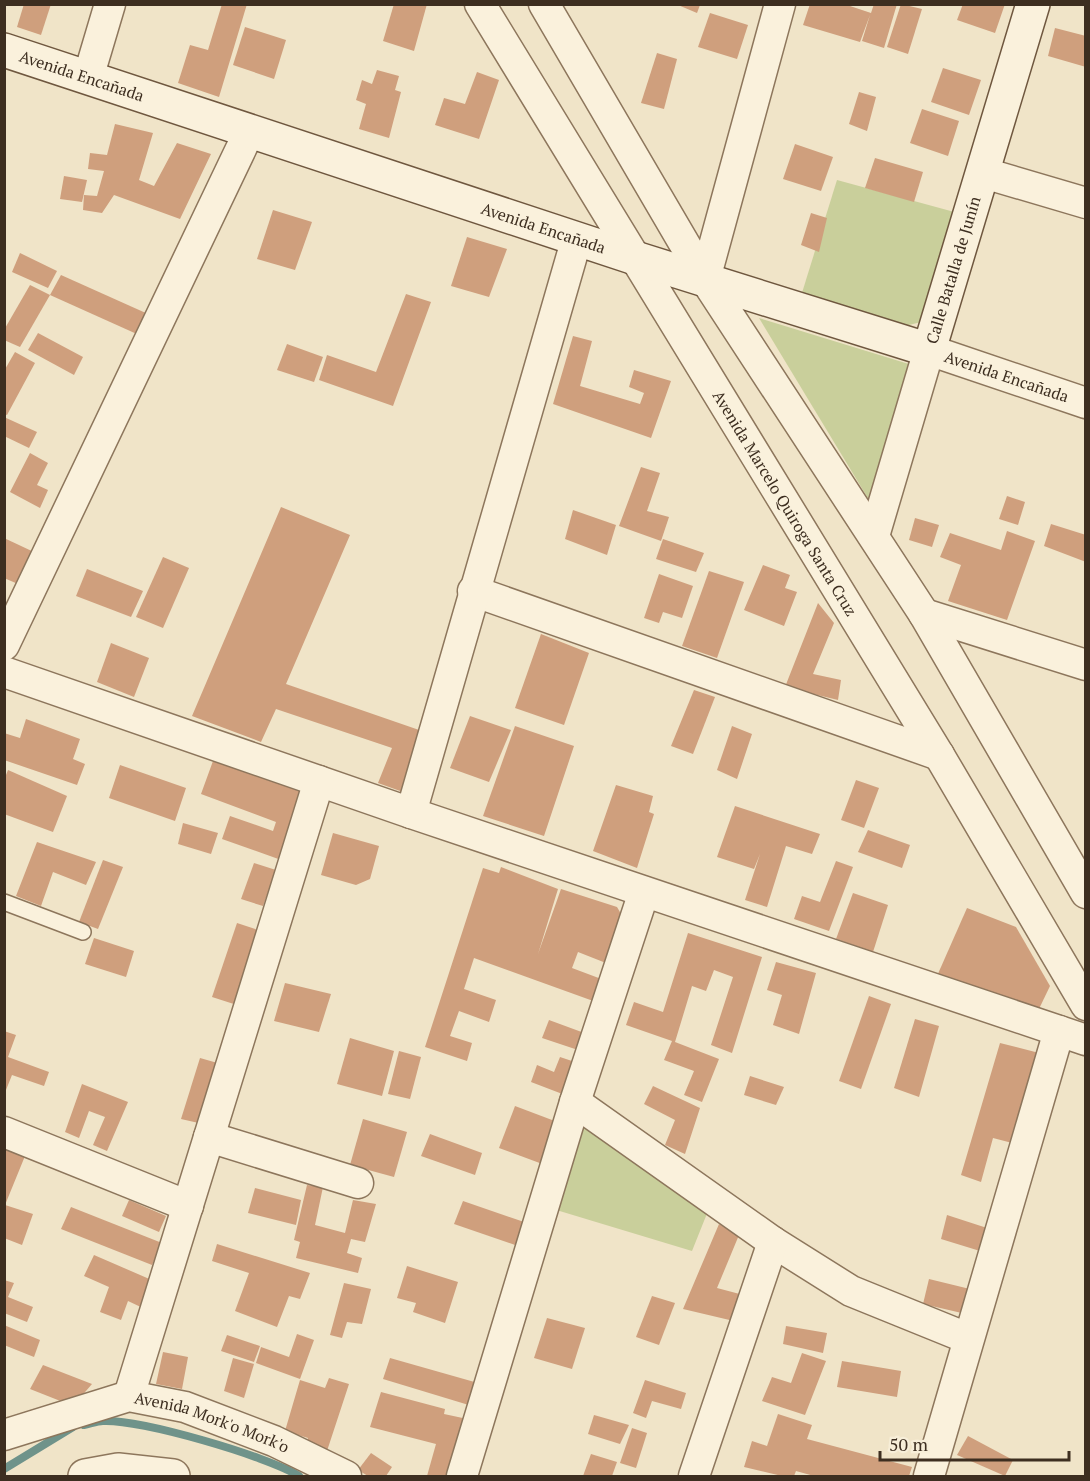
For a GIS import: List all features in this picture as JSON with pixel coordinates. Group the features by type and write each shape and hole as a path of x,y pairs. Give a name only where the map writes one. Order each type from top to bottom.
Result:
{"main road":[{"name":"Calle Batalla de Junín","path":"929,350 1033,4"},
{"name":"Avenida Encañada","path":"4,50 635,258 929,350"},
{"path":"85,1476 118,1470 173,1476"}],"street":[{"path":"88,78 110,4"},
{"name":"Avenida Marcelo Quiroga Santa Cruz","path":"480,4 939,755 1086,1005"},
{"path":"544,4 705,279 924,614 1086,893"},
{"path":"705,279 780,4"},
{"path":"4,645 249,132"},
{"path":"984,173 1086,203"},
{"path":"411,813 577,238"},
{"name":"Avenida Encañada","path":"929,350 1086,403"},
{"name":"Calle Batalla de Junín","path":"874,536 929,350"},
{"path":"474,591 939,755"},
{"path":"924,614 1086,665"},
{"path":"4,672 411,813 1072,1035 967,1338 929,1476"},
{"path":"129,1396 319,781"},
{"path":"462,1476 574,1102 644,892"},
{"path":"574,1102 773,1242 850,1291 967,1338"},
{"path":"4,1132 188,1206"},
{"path":"209,1137 358,1183"},
{"path":"694,1476 773,1242"},
{"name":"Avenida Mork'o Mork'o","path":"4,1435 129,1396 185,1407 274,1441 346,1476"}],"lane":[{"path":"4,902 83,932"}],"green space":[{"path":"837,180 958,213 925,321 905,326 801,296"},
{"path":"759,318 912,365 872,505"},
{"path":"581,1121 708,1211 692,1251 553,1209"}],"building":[{"path":"24,4 51,4 41,35 17,27"},
{"path":"222,4 247,4 219,97 178,83 190,45 208,50"},
{"path":"394,4 427,4 414,51 383,41"},
{"path":"810,4 844,4 871,13 874,4 897,4 884,48 862,41 870,15 860,42 803,25"},
{"path":"901,4 922,9 908,54 887,47"},
{"path":"963,4 1005,4 995,33 957,20"},
{"path":"678,5 700,5 697,13"},
{"path":"710,13 748,25 737,59 698,47"},
{"path":"245,27 286,40 274,79 233,65"},
{"path":"1055,28 1086,36 1086,67 1048,56"},
{"path":"657,53 677,59 664,109 641,103"},
{"path":"943,68 981,80 969,115 931,102"},
{"path":"377,70 399,76 395,90 401,92 389,138 359,129 366,104 356,100 362,80 372,84"},
{"path":"477,72 499,80 479,139 435,125 444,98 465,104"},
{"path":"859,92 876,97 867,131 849,124"},
{"path":"922,109 959,121 948,156 910,143"},
{"path":"115,124 153,133 139,180 154,186 177,143 211,154 180,219 114,195 102,213 83,210 84,195 97,196 104,171 88,169 90,153 107,155"},
{"path":"795,144 833,157 821,191 783,179"},
{"path":"875,158 923,172 914,202 865,188"},
{"path":"64,176 87,180 82,202 60,199"},
{"path":"273,210 312,222 295,270 257,259"},
{"path":"811,213 827,218 819,252 801,245"},
{"path":"467,237 507,249 489,297 451,286"},
{"path":"20,253 57,271 48,288 12,272"},
{"path":"61,275 148,314 139,335 50,295"},
{"path":"30,285 50,295 20,347 4,340 4,330"},
{"path":"406,294 431,302 393,406 319,380 327,355 376,372"},
{"path":"38,333 83,357 74,375 28,350"},
{"path":"573,336 592,341 580,386 640,404 644,393 629,387 634,370 671,381 651,438 553,404"},
{"path":"287,344 323,357 314,382 277,370"},
{"path":"15,352 35,363 7,415 4,414 4,371"},
{"path":"4,417 37,432 29,448 4,436"},
{"path":"30,453 48,463 37,485 48,490 40,508 10,492"},
{"path":"641,467 660,473 647,511 669,517 661,541 619,526"},
{"path":"1007,496 1025,502 1018,525 999,519"},
{"path":"281,507 350,535 286,684 422,731 403,792 378,783 392,748 276,709 261,742 192,716"},
{"path":"573,510 616,525 607,555 565,539"},
{"path":"915,518 939,525 932,547 909,540"},
{"path":"1051,524 1086,535 1086,562 1044,546"},
{"path":"1007,531 1035,541 1007,620 948,601 961,565 940,557 950,533 1001,550"},
{"path":"4,538 36,553 18,584 4,578"},
{"path":"663,539 704,553 696,572 656,559"},
{"path":"163,557 189,568 163,628 136,617"},
{"path":"763,565 790,575 785,588 797,592 784,626 744,610"},
{"path":"87,569 143,591 131,617 76,596"},
{"path":"709,571 744,582 717,658 682,646"},
{"path":"659,574 693,586 682,618 663,612 659,623 644,618"},
{"path":"818,603 834,623 813,674 841,680 838,700 785,687"},
{"path":"541,634 589,653 564,725 515,708"},
{"path":"111,643 149,658 134,697 97,682"},
{"path":"694,690 715,697 693,754 671,746"},
{"path":"470,716 511,730 489,782 450,768"},
{"path":"26,719 80,739 73,759 85,764 77,785 4,760 4,733 20,738"},
{"path":"515,726 574,746 544,836 483,816"},
{"path":"732,726 752,734 737,779 717,770"},
{"path":"213,761 309,794 284,861 222,839 230,816 273,831 276,822 201,794"},
{"path":"120,765 186,788 175,821 109,798"},
{"path":"8,770 67,796 53,832 4,814 4,780"},
{"path":"856,780 879,788 864,828 841,820"},
{"path":"616,785 653,796 649,812 654,814 637,868 593,851"},
{"path":"735,806 820,834 812,854 786,846 767,907 745,900 760,854 754,869 717,857"},
{"path":"183,823 218,833 211,854 178,844"},
{"path":"868,830 910,845 902,868 858,852"},
{"path":"333,833 379,846 370,879 356,885 321,875"},
{"path":"37,842 96,862 86,885 53,872 41,906 16,896"},
{"path":"103,860 123,867 98,929 79,922"},
{"path":"836,861 853,867 829,931 794,919 802,896 820,902"},
{"path":"254,863 276,870 263,906 241,899"},
{"path":"501,867 558,889 538,954 561,889 617,907 627,924 611,965 578,952 572,968 604,980 596,1002 474,958 464,989 496,1000 489,1022 459,1011 450,1036 472,1043 467,1061 425,1047 483,868 499,873"},
{"path":"853,893 888,905 873,952 836,939"},
{"path":"967,908 1016,927 1050,986 1038,1011 937,976"},
{"path":"237,923 264,932 240,1006 212,997"},
{"path":"688,933 762,957 732,1053 711,1045 733,977 714,970 706,991 692,986 675,1042 719,1059 702,1102 684,1095 694,1071 664,1060 672,1041 626,1025 634,1002 663,1012"},
{"path":"94,938 134,951 126,977 85,964"},
{"path":"776,962 816,973 799,1034 773,1025 782,995 767,990"},
{"path":"285,983 331,994 319,1032 274,1021"},
{"path":"869,996 891,1004 861,1089 839,1081"},
{"path":"915,1019 939,1026 919,1097 894,1088"},
{"path":"549,1020 587,1034 581,1051 542,1038"},
{"path":"4,1031 16,1035 8,1057 49,1072 44,1086 12,1075 4,1095"},
{"path":"350,1038 394,1051 382,1096 337,1084"},
{"path":"1000,1043 1043,1054 1016,1144 993,1138 981,1182 961,1175"},
{"path":"399,1051 421,1057 410,1099 388,1094"},
{"path":"560,1057 578,1063 565,1095 531,1082 537,1065 554,1072"},
{"path":"200,1058 221,1064 203,1124 181,1119"},
{"path":"750,1076 784,1087 776,1105 744,1095"},
{"path":"82,1084 128,1102 107,1151 93,1145 105,1117 89,1111 79,1138 65,1132"},
{"path":"653,1086 700,1108 685,1154 665,1145 675,1120 644,1104"},
{"path":"515,1106 560,1123 545,1165 499,1148"},
{"path":"363,1119 407,1132 394,1177 350,1165"},
{"path":"430,1134 482,1153 475,1175 421,1156"},
{"path":"4,1148 25,1156 5,1205 33,1214 22,1245 4,1238"},
{"path":"307,1185 323,1187 315,1225 345,1233 353,1200 376,1204 365,1242 351,1239 347,1253 362,1258 358,1273 296,1258 300,1242 294,1240"},
{"path":"255,1188 301,1200 296,1225 248,1213"},
{"path":"129,1200 166,1216 159,1232 122,1216"},
{"path":"463,1201 527,1223 518,1246 454,1224"},
{"path":"71,1207 162,1243 152,1265 61,1229"},
{"path":"947,1215 987,1228 980,1251 941,1239"},
{"path":"719,1224 739,1235 717,1288 751,1297 738,1322 683,1309"},
{"path":"217,1244 310,1273 300,1299 289,1296 277,1327 235,1311 249,1273 212,1261"},
{"path":"94,1255 154,1281 145,1309 128,1301 121,1320 100,1312 109,1287 84,1276"},
{"path":"407,1266 458,1282 445,1323 413,1312 416,1303 397,1298"},
{"path":"929,1279 974,1290 966,1314 923,1304"},
{"path":"4,1280 14,1283 8,1297 33,1307 27,1322 4,1313"},
{"path":"344,1283 371,1289 362,1324 347,1322 342,1338 330,1335"},
{"path":"652,1296 675,1303 659,1345 636,1337"},
{"path":"547,1318 585,1328 572,1369 534,1358"},
{"path":"4,1325 40,1340 34,1357 4,1345"},
{"path":"786,1326 827,1333 823,1353 783,1344"},
{"path":"297,1334 314,1340 300,1379 256,1363 261,1347 289,1357"},
{"path":"227,1335 260,1346 254,1362 221,1351"},
{"path":"163,1352 188,1357 182,1389 156,1384"},
{"path":"802,1353 826,1361 805,1415 762,1401 772,1377 791,1383"},
{"path":"233,1358 254,1364 244,1398 224,1391"},
{"path":"390,1358 478,1383 472,1406 383,1379"},
{"path":"842,1361 901,1371 897,1397 837,1387"},
{"path":"43,1365 92,1384 73,1406 30,1389"},
{"path":"329,1378 349,1384 326,1454 305,1445 308,1438 285,1431 300,1380 325,1388"},
{"path":"645,1380 686,1393 681,1409 652,1401 646,1418 633,1413"},
{"path":"381,1392 445,1409 444,1414 472,1420 457,1476 427,1476 436,1444 370,1427"},
{"path":"778,1414 812,1425 807,1439 912,1467 909,1476 814,1476 796,1471 794,1476 782,1476 744,1467 752,1441 767,1446"},
{"path":"594,1415 629,1425 620,1444 588,1434"},
{"path":"632,1428 647,1433 636,1468 620,1463"},
{"path":"968,1436 1013,1460 1005,1476 957,1455"},
{"path":"371,1453 392,1467 386,1476 368,1476 358,1470"},
{"path":"591,1454 617,1462 612,1476 583,1476"}],"waterway":[{"path":"84,1425 101,1421 121,1422 173,1432 233,1449 299,1476"},
{"path":"4,1469 73,1427"}]}
